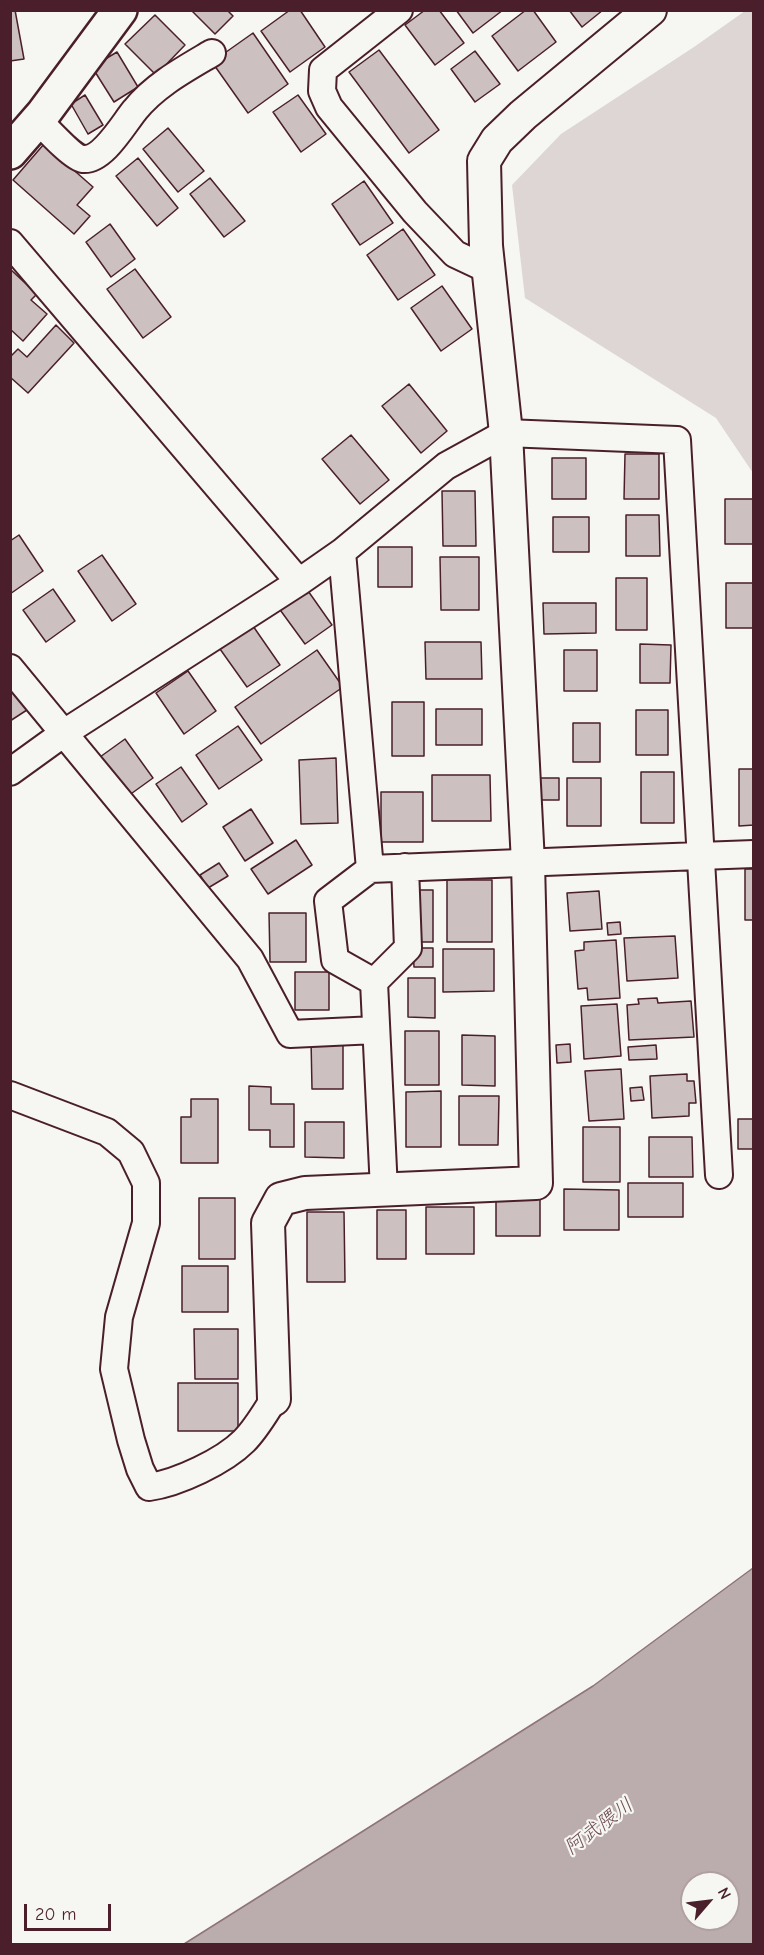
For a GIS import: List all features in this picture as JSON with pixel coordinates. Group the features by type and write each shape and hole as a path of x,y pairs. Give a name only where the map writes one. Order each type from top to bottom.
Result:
{"main road":[{"path":"10,152 38,120 120,10"}],"street":[{"path":"399,10 323,70 322,91 329,107 414,212 456,254 489,270"},
{"path":"10,1095 107,1132 131,1152 146,1183 146,1223 119,1317 114,1369 131,1440 140,1469 150,1487 162,1485 222,1459 244,1441 274,1399 268,1223 281,1199 305,1193 536,1183 528,864 506,433 484,210 484,161 497,140 523,115 650,10"},
{"path":"38,120 77,157 92,158 110,144 136,108 160,86 212,53"},
{"path":"10,243 299,582"},
{"path":"10,772 63,733 342,552 446,466 506,433 677,440 703,856 719,1175"},
{"path":"342,552 370,869"},
{"path":"10,668 250,959 290,1034 376,1030"},
{"path":"374,982 335,960 328,901 370,869 753,854"},
{"path":"384,1190 374,982 408,948 405,867"}],"shaded area":[{"path":"745,11 754,11 753,473 716,418 525,298 512,185 561,134"}],"water":[{"name":"阿武隈川","path":"753,1568 753,1944 184,1944 593,1686"}],"building":[{"path":"10,10 15,10 24,59 10,61"},
{"path":"191,10 227,10 233,16 215,34"},
{"path":"290,10 300,10 325,47 290,72 261,31"},
{"path":"425,10 439,10 464,43 435,65 405,25"},
{"path":"456,10 503,10 473,33"},
{"path":"526,10 533,10 556,42 518,71 492,36"},
{"path":"569,10 603,10 582,27"},
{"path":"155,15 185,45 156,75 125,44"},
{"path":"253,33 288,84 248,113 212,62"},
{"path":"379,50 439,130 409,153 349,72"},
{"path":"475,51 500,84 475,102 451,69"},
{"path":"117,52 138,87 114,102 92,67"},
{"path":"85,95 103,125 88,134 71,104"},
{"path":"298,95 326,134 301,152 273,112"},
{"path":"168,128 204,171 178,192 143,149"},
{"path":"44,144 93,187 77,205 90,216 74,234 13,180"},
{"path":"138,158 178,208 157,226 116,176"},
{"path":"210,178 245,221 224,237 190,194"},
{"path":"364,181 393,223 360,245 332,204"},
{"path":"110,224 135,259 111,277 86,242"},
{"path":"403,229 435,275 398,300 367,255"},
{"path":"10,269 37,294 31,300 47,314 23,341 10,329"},
{"path":"135,269 171,317 143,338 107,289"},
{"path":"442,286 472,329 441,351 411,308"},
{"path":"56,325 74,343 28,393 10,377 10,357 18,349 27,357"},
{"path":"409,384 447,431 421,453 382,406"},
{"path":"351,435 389,480 360,504 322,459"},
{"path":"625,454 659,454 659,499 624,499"},
{"path":"552,458 586,458 586,499 552,499"},
{"path":"442,491 475,491 476,546 443,546"},
{"path":"725,499 754,499 754,544 725,544"},
{"path":"626,515 659,515 660,556 626,556"},
{"path":"553,517 589,517 589,552 553,552"},
{"path":"19,535 43,571 10,594 10,541"},
{"path":"378,547 412,547 412,587 378,587"},
{"path":"102,555 136,604 112,621 78,571"},
{"path":"440,557 479,557 479,610 441,610"},
{"path":"616,578 647,578 647,630 616,630"},
{"path":"726,583 754,583 754,628 726,628"},
{"path":"306,588 332,625 305,644 278,607"},
{"path":"53,589 75,621 46,642 23,610"},
{"path":"543,603 596,603 596,633 544,634"},
{"path":"253,626 280,665 247,687 220,649"},
{"path":"425,642 481,642 482,679 426,679"},
{"path":"640,644 671,645 670,683 640,683"},
{"path":"317,650 343,687 261,744 235,707"},
{"path":"564,650 597,650 597,691 564,691"},
{"path":"188,671 216,711 184,734 156,693"},
{"path":"10,680 30,708 10,721"},
{"path":"392,702 424,702 424,756 392,756"},
{"path":"436,709 482,709 482,745 436,745"},
{"path":"636,710 668,710 668,755 636,755"},
{"path":"573,723 600,723 600,762 573,762"},
{"path":"238,726 262,760 219,789 196,755"},
{"path":"125,739 153,778 128,796 100,757"},
{"path":"336,758 338,823 301,824 299,760"},
{"path":"181,767 207,804 182,822 156,784"},
{"path":"739,769 754,769 754,825 739,826"},
{"path":"641,772 674,772 674,823 641,823"},
{"path":"432,775 490,775 491,821 432,821"},
{"path":"537,778 559,778 559,800 537,800"},
{"path":"567,778 601,778 601,826 567,826"},
{"path":"381,792 423,792 423,842 381,842"},
{"path":"251,809 273,843 245,861 223,827"},
{"path":"296,840 312,865 268,894 251,869"},
{"path":"219,863 228,876 208,888 200,875"},
{"path":"745,869 754,869 754,920 745,920"},
{"path":"447,880 492,880 492,942 447,942"},
{"path":"414,890 433,890 433,942 415,942"},
{"path":"599,891 602,929 570,931 567,893"},
{"path":"269,913 306,913 306,962 270,962"},
{"path":"620,922 621,934 608,935 607,923"},
{"path":"675,936 678,978 627,981 624,938"},
{"path":"616,940 620,998 588,1000 587,988 578,989 575,951 584,950 584,942"},
{"path":"413,948 433,948 433,967 414,967"},
{"path":"443,949 494,949 494,991 443,992"},
{"path":"295,972 329,972 329,1010 295,1010"},
{"path":"408,978 435,978 435,1018 408,1017"},
{"path":"657,998 658,1003 691,1001 694,1037 629,1040 627,1005 639,1004 638,999"},
{"path":"617,1004 621,1056 584,1059 581,1006"},
{"path":"405,1031 439,1031 439,1085 405,1085"},
{"path":"462,1035 495,1036 495,1086 462,1085"},
{"path":"343,1038 343,1089 312,1089 311,1039"},
{"path":"570,1044 571,1062 557,1063 556,1045"},
{"path":"656,1045 657,1059 629,1060 628,1047"},
{"path":"621,1069 624,1119 589,1121 585,1071"},
{"path":"687,1074 687,1081 694,1081 696,1103 689,1103 689,1116 652,1118 650,1076"},
{"path":"249,1086 271,1087 271,1104 294,1104 294,1147 270,1147 270,1130 249,1130"},
{"path":"642,1087 644,1100 631,1101 630,1088"},
{"path":"441,1091 441,1147 406,1147 406,1092"},
{"path":"459,1096 499,1096 498,1145 459,1145"},
{"path":"191,1099 218,1099 218,1163 181,1163 181,1117 191,1117"},
{"path":"738,1119 754,1119 754,1149 738,1149"},
{"path":"305,1122 344,1122 344,1158 305,1157"},
{"path":"583,1127 620,1127 620,1182 583,1182"},
{"path":"649,1137 692,1137 693,1177 649,1177"},
{"path":"628,1183 683,1183 683,1217 628,1217"},
{"path":"564,1189 619,1190 619,1230 564,1230"},
{"path":"199,1198 235,1198 235,1259 199,1259"},
{"path":"496,1199 540,1199 540,1236 496,1236"},
{"path":"426,1207 474,1207 474,1254 426,1254"},
{"path":"377,1210 406,1210 406,1259 377,1259"},
{"path":"307,1212 344,1212 345,1282 307,1282"},
{"path":"182,1266 228,1266 228,1312 182,1312"},
{"path":"194,1329 238,1329 238,1379 195,1379"},
{"path":"178,1383 238,1383 238,1431 178,1431"}]}
